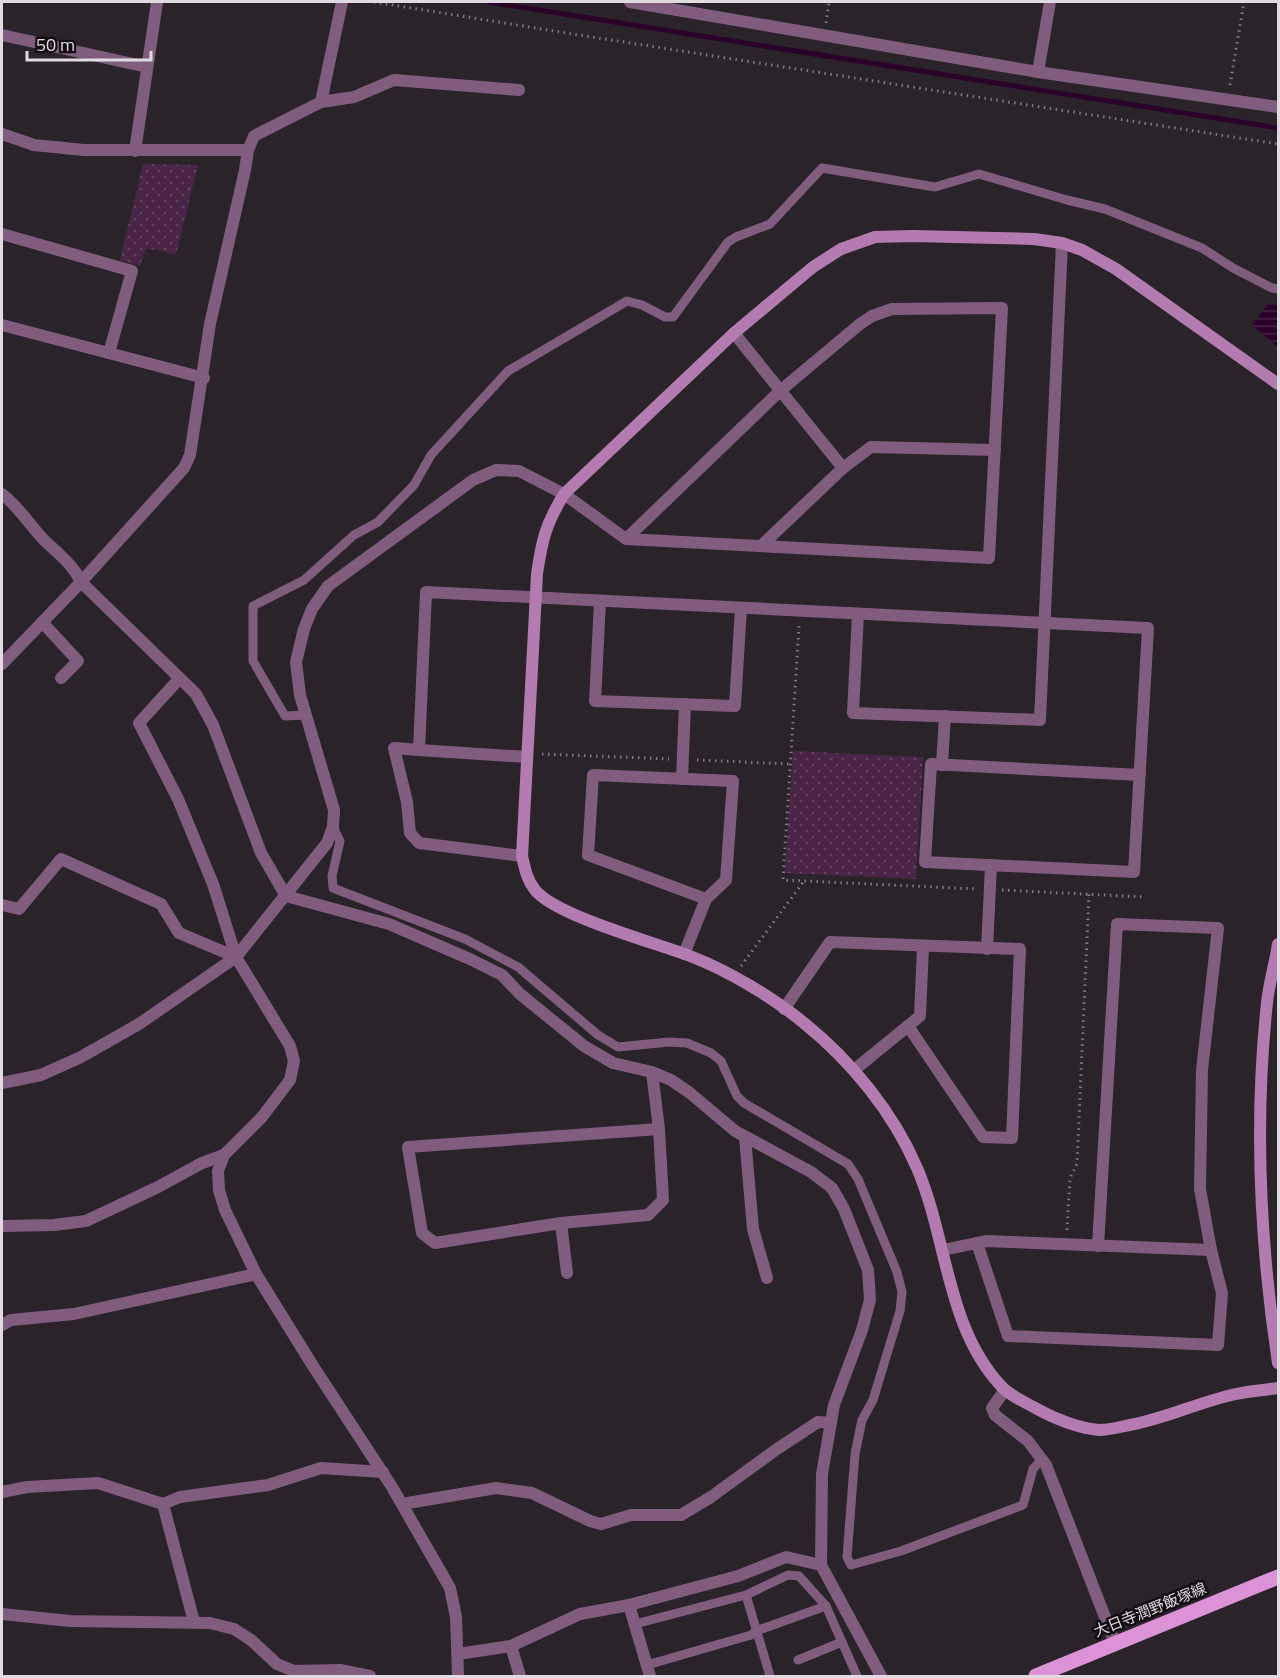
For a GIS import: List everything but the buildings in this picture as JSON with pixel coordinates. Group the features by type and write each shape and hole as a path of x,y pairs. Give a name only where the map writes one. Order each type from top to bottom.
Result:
{"main road":[{"name":"大日寺潤野飯塚線","path":"1036,1677 1278,1577"}],"street":[{"path":"135,151 158,2"},
{"path":"321,102 342,2"},
{"path":"630,2 1038,72 1278,107"},
{"path":"1038,72 1050,2"},
{"path":"2,35 147,67"},
{"path":"2,664 81,582 184,468 190,455 204,378 210,324 248,150 254,136 321,102 354,97 394,80 519,90"},
{"path":"2,134 34,145 84,150 248,150"},
{"path":"2,234 132,271 109,353"},
{"path":"1278,384 1116,269 1082,250 1062,243 1034,239 875,237 841,249 813,267 734,333 564,494 552,514 542,539 536,598 522,856 526,876 536,891 551,903 571,913 684,954 732,975 802,1020 839,1052 894,1125 917,1167 935,1217 954,1293 970,1342 985,1366 1005,1390 1053,1418 1076,1426 1101,1430 1149,1422 1236,1394 1278,1388"},
{"path":"858,614 853,713 1040,720 1062,243"},
{"path":"2,1083 41,1075 81,1057 139,1024 236,957 327,843 333,827 334,810 300,695 296,662 304,629 312,609 328,586 472,480 496,470 519,471 564,494 626,539 989,558 1002,308 892,309 872,316 781,390 626,539"},
{"path":"2,325 204,378"},
{"path":"734,333 843,468"},
{"path":"761,546 843,468 871,447 995,450"},
{"path":"2,494 76,571 81,582 196,694 213,725 261,853 286,896 389,924 502,975 520,994 584,1046 613,1063 652,1072 671,1080 735,1131 811,1172 832,1188 844,1209 868,1270 870,1300 862,1330 834,1405 822,1474 821,1565 881,1677"},
{"path":"419,750 426,592 1148,628 1140,775 1134,872 925,862 931,764 1140,775"},
{"path":"600,601 595,701 735,706 741,608"},
{"path":"42,622 78,661 61,678"},
{"path":"179,679 139,723 178,799 213,884 236,957 290,1046 294,1061 290,1080 262,1117 224,1155 218,1171 219,1190 225,1210 256,1274 312,1366 383,1472 450,1588 456,1617 458,1677"},
{"path":"682,779 685,704"},
{"path":"942,765 945,716"},
{"path":"522,856 419,843 410,833 407,802 394,748 527,757"},
{"path":"684,954 706,899 726,880 733,782 593,775 588,855 706,899"},
{"path":"2,905 19,909 61,859 161,904 179,933 236,957"},
{"path":"987,949 991,866"},
{"path":"977,1243 1008,1336 1218,1345 1222,1293 1211,1250 1200,1189 1202,1070 1218,928 1117,924 1098,1246"},
{"path":"784,1009 830,942 1020,950 1012,1138 983,1137 908,1026"},
{"path":"1278,944 1267,1001 1260,1121 1261,1197 1268,1293 1278,1363"},
{"path":"854,1070 920,1016 923,946"},
{"path":"652,1072 659,1128 663,1200 648,1215 561,1224 435,1243 422,1233 408,1148 659,1128"},
{"path":"745,1137 753,1229 767,1278"},
{"path":"2,1226 54,1225 86,1221 202,1163 224,1155"},
{"path":"561,1224 567,1273"},
{"path":"943,1250 986,1241 1211,1250"},
{"path":"2,1325 11,1320 74,1314 256,1274"},
{"path":"1005,1390 992,1408 995,1416 1028,1441 1046,1465 1115,1643"},
{"path":"402,1504 496,1488 532,1493 601,1524 631,1515 681,1515 711,1497 818,1422 831,1423"},
{"path":"2,1492 27,1487 98,1483 163,1504 180,1497 268,1485 321,1468 383,1472"},
{"path":"163,1504 194,1622"},
{"path":"458,1654 511,1646 580,1614 629,1605 738,1576 786,1557 821,1565"},
{"path":"629,1605 649,1671"},
{"path":"2,1614 70,1621 210,1623 234,1629 251,1640 277,1664 294,1671 340,1670 370,1677"},
{"path":"511,1646 520,1677"}],"lane":[{"path":"306,715 285,716 253,661 253,606 304,580 354,535 378,522 414,485 431,455 508,371 627,301 642,305 665,317 673,317 728,242 770,224 822,168 935,187 979,174 1105,209 1202,248 1233,268 1278,289"},
{"path":"333,827 340,841 332,876 333,888 465,939 518,967 597,1035 618,1047 669,1042 687,1043 711,1053 721,1061 737,1096 744,1103 848,1164 858,1179 897,1272 902,1292 900,1311 873,1400 862,1420 855,1454 848,1557 851,1565 902,1551 1023,1505 1033,1470 1042,1459"},
{"path":"635,1624 746,1595 788,1575 799,1576 826,1606 857,1677"},
{"path":"746,1595 770,1677"},
{"path":"649,1671 826,1606"},
{"path":"798,1660 842,1642"}],"path":[{"path":"374,2 1278,144"},
{"path":"824,35 829,2"},
{"path":"1227,99 1244,2"},
{"path":"799,626 783,880 1144,897"},
{"path":"542,754 790,764"},
{"path":"741,966 804,881"},
{"path":"1067,1235 1070,1178 1077,1164 1089,894"}],"shaded area":[{"path":"143,164 198,165 176,255 146,248 140,266 120,260"},
{"path":"1268,304 1278,304 1278,347 1252,325"},
{"path":"793,751 923,757 916,879 785,873"}],"waterway":[{"path":"489,2 1278,128"}]}
